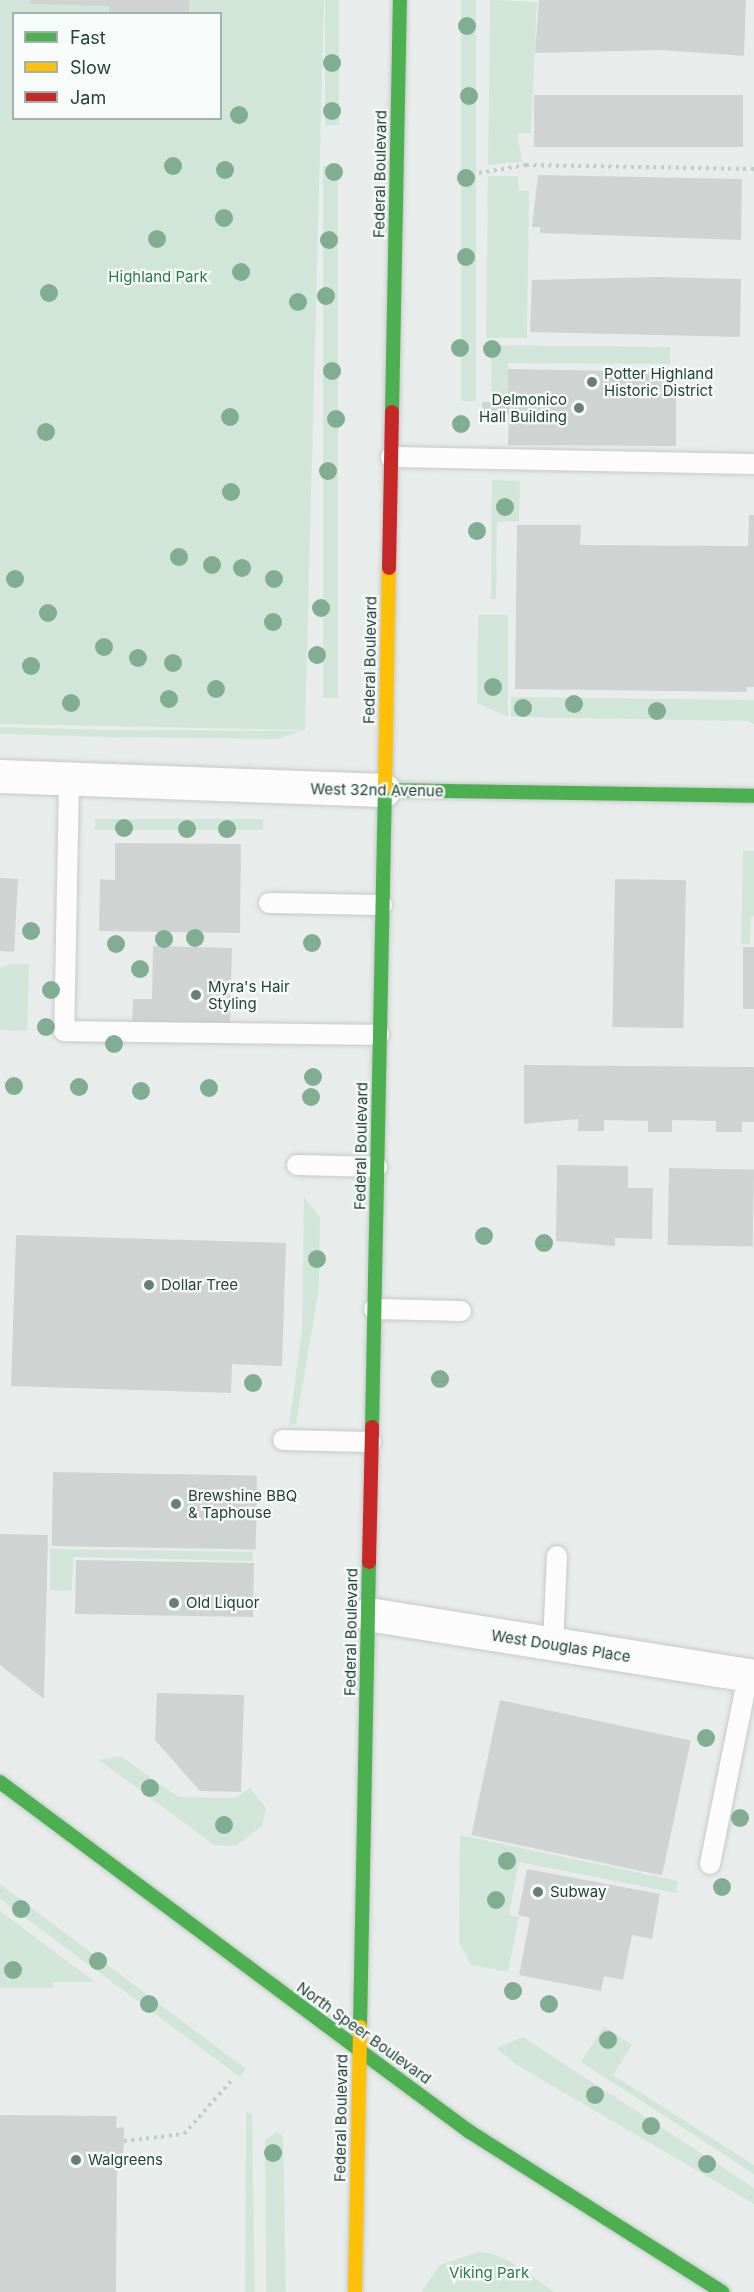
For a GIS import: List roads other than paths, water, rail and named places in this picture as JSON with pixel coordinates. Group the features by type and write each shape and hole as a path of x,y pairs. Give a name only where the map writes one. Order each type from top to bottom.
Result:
{"main road":[{"name":"Federal Boulevard","path":"355,2292 400,0"},
{"name":"West 32nd Avenue","path":"384,790 754,796"},
{"name":"North Speer Boulevard","path":"0,1782 470,2132 722,2292"}],"street":[{"name":"West 32nd Avenue","path":"0,776 69,781 384,790"},
{"name":"West Douglas Place","path":"368,1614 751,1676"}],"lane":[{"path":"391,457 754,464"},
{"path":"69,781 64,1030 379,1035"},
{"path":"269,903 382,905"},
{"path":"297,1165 376,1167"},
{"path":"374,1309 461,1311"},
{"path":"283,1440 371,1442"},
{"path":"553,1644 557,1556"},
{"path":"710,1864 751,1676"}],"place":[{"name":"Potter Highland Historic District","path":"592,382"},
{"name":"Delmonico Hall Building","path":"579,408"},
{"name":"Myra's Hair Styling","path":"196,995"},
{"name":"Dollar Tree","path":"149,1285"},
{"name":"Brewshine BBQ & Taphouse","path":"176,1504"},
{"name":"Old Liquor","path":"174,1603"},
{"name":"Subway","path":"538,1892"},
{"name":"Walgreens","path":"76,2160"}],"park label":[{"name":"Highland Park","path":"158,277"},
{"name":"Viking Park","path":"489,2273"}]}
